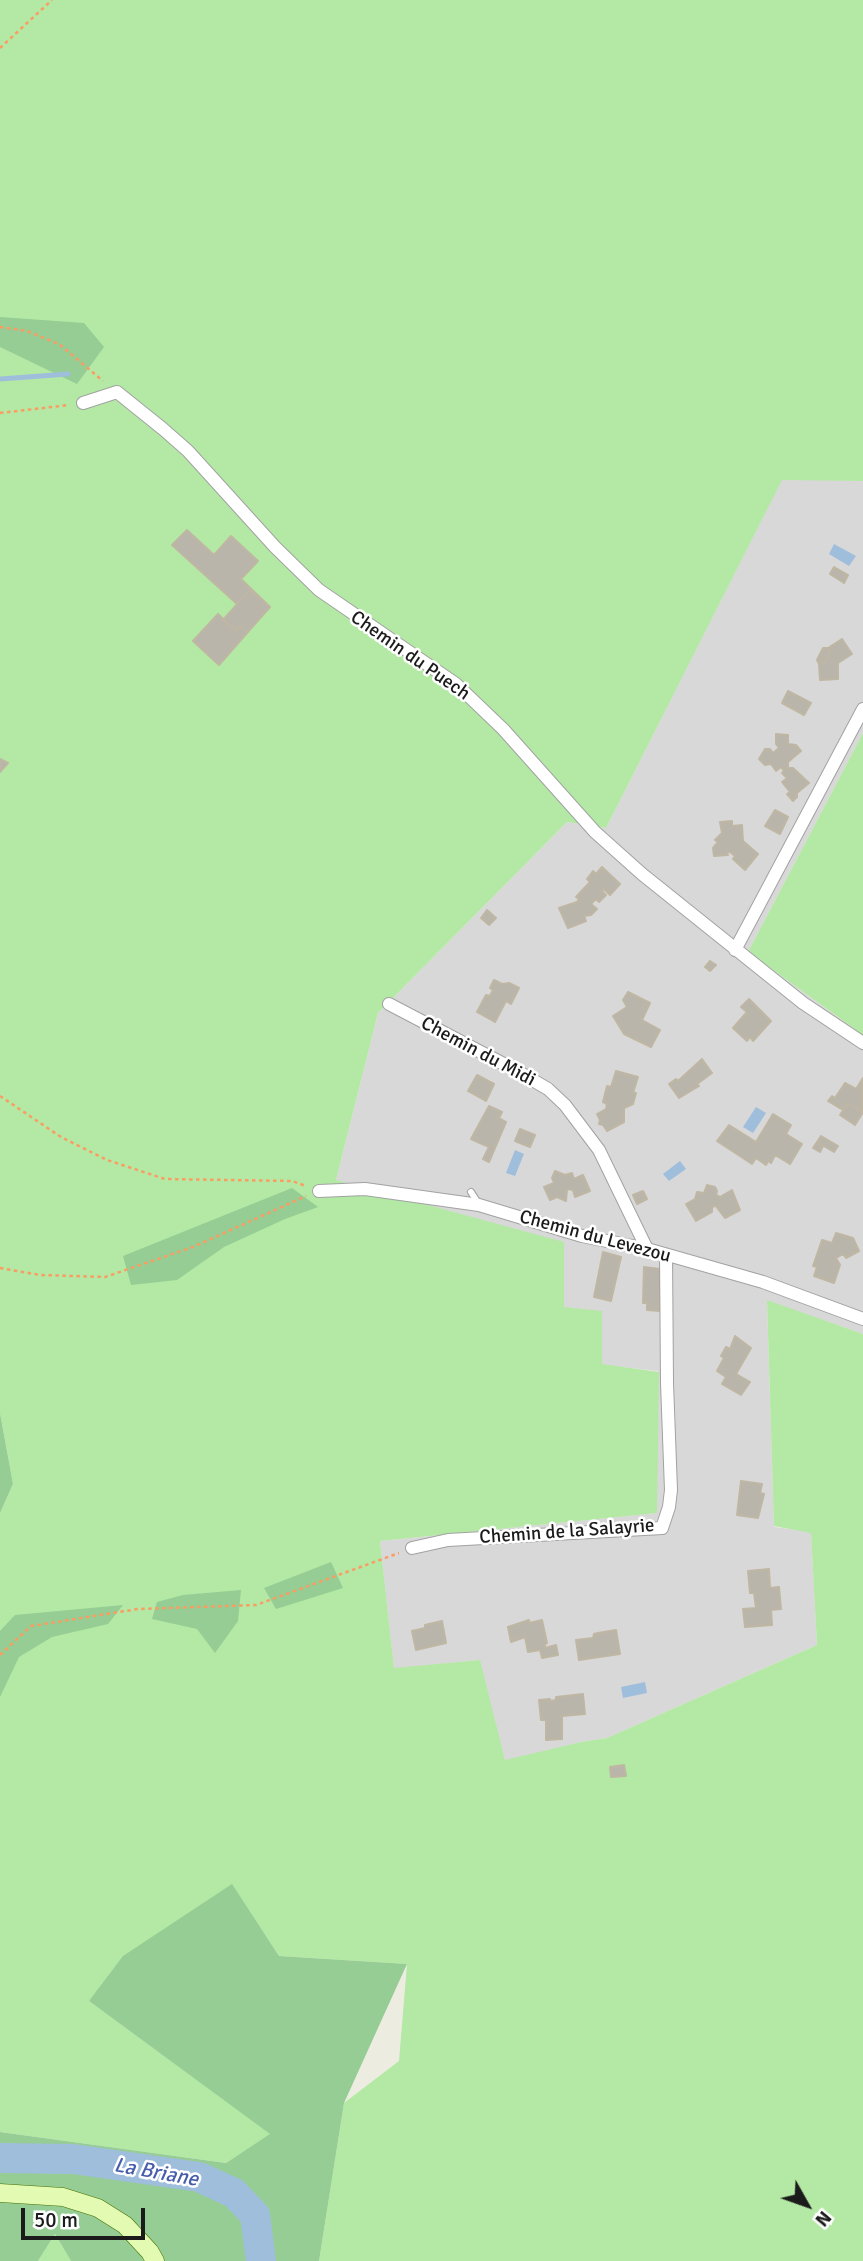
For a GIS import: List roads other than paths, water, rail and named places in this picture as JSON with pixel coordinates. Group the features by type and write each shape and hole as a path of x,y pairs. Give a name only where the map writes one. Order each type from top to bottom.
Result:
{"main road":[{"path":"0,2193 64,2197 98,2208 125,2225 155,2261"}],"street":[{"name":"Chemin du Puech","path":"83,403 117,392 188,451 275,547 319,590 456,684 503,729 595,832 642,874 803,1003 863,1043"},
{"path":"735,950 863,709"},
{"name":"Chemin du Midi","path":"389,1004 519,1072 548,1089 565,1105 599,1150 647,1249"},
{"name":"Chemin du Levezou","path":"319,1191 365,1189 479,1205 582,1236 647,1249 763,1282 863,1319"},
{"name":"Chemin de la Salayrie","path":"412,1548 448,1540 662,1528 671,1490 666,1255"}],"lane":[{"path":"471,1192 479,1205"}],"water":[{"path":"834,544 856,556 849,566 829,554"},
{"path":"756,1107 766,1113 753,1133 743,1127"},
{"path":"515,1150 524,1154 515,1176 506,1173"},
{"path":"680,1161 686,1169 669,1181 663,1174"},
{"path":"645,1682 647,1693 623,1698 621,1687"}],"waterway":[{"path":"0,379 68,374"},
{"name":"La Briane","path":"0,2158 73,2159 199,2177 234,2193 255,2215 261,2261"}]}
